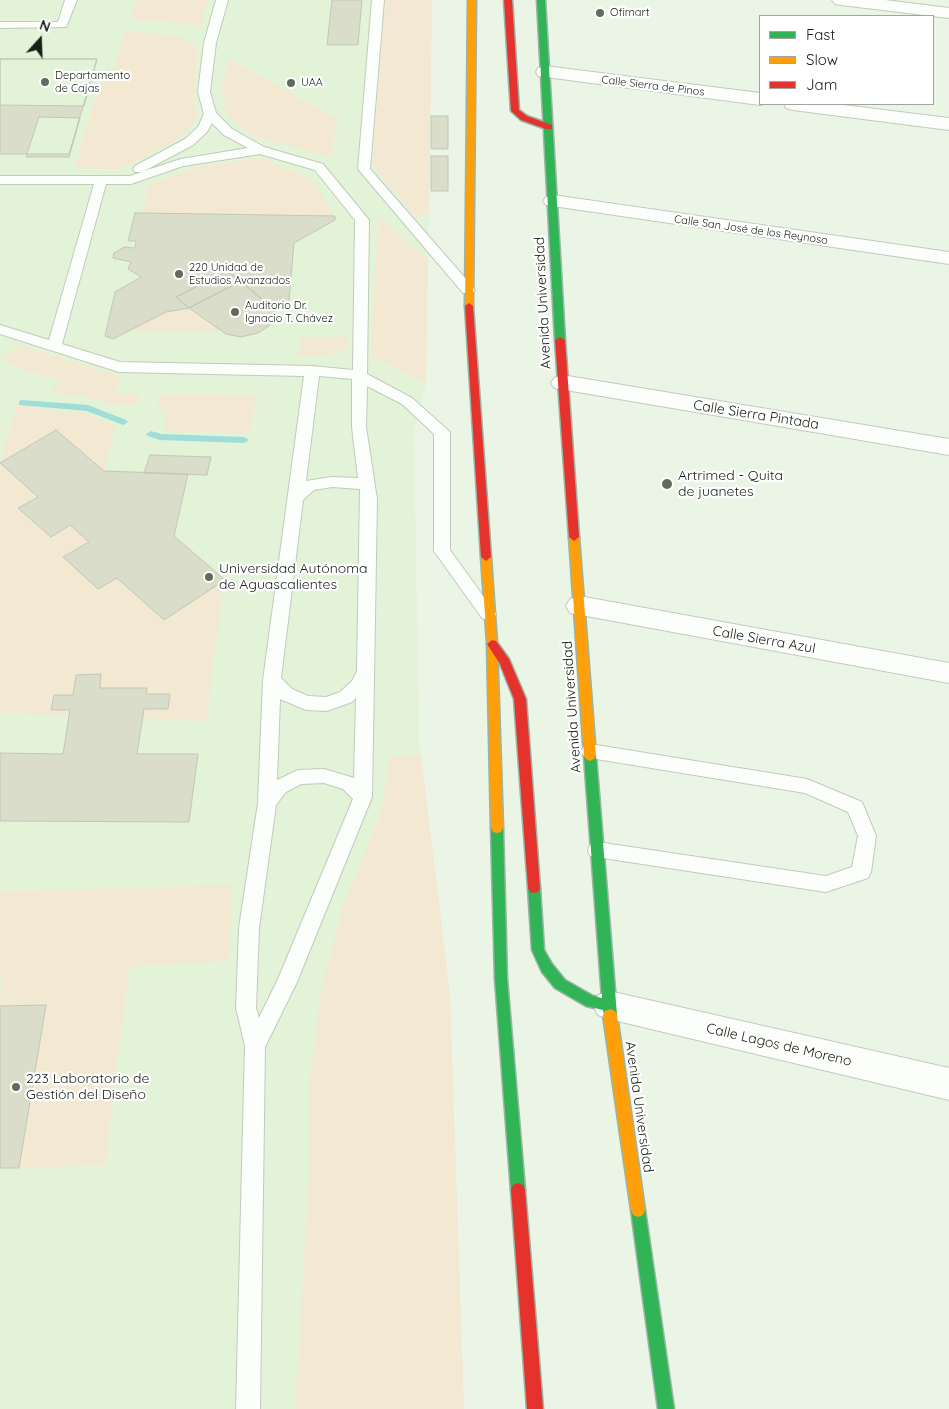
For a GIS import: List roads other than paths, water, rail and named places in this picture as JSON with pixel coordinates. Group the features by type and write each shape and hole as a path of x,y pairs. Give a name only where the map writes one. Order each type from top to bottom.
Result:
{"main road":[{"path":"472,0 468,290 488,614 492,643 501,979 535,1409"},
{"path":"508,0 515,111 524,118 549,126"},
{"name":"Avenida Universidad","path":"541,0 562,383 609,1005 666,1409"},
{"path":"492,643 506,662 520,699 538,950 546,968 560,984 592,1002 609,1005"}],"street":[{"path":"841,0 949,13"},
{"name":"Calle Sierra de Pinos","path":"545,72 759,100"},
{"path":"801,105 949,124"},
{"name":"Calle San José de los Reynoso","path":"553,201 949,258"},
{"name":"Calle Sierra Pintada","path":"562,383 949,447"},
{"name":"Calle Sierra Azul","path":"579,606 949,673"},
{"name":"Calle Lagos de Moreno","path":"609,1005 949,1084"}],"lane":[{"path":"0,25 62,25 72,0"},
{"path":"222,0 210,43 204,92 210,114 228,132 260,150 319,167 362,220 358,376 359,427 368,484 366,670 362,796 287,982 255,1046"},
{"path":"378,0 364,169 468,290"},
{"path":"117,180 189,142 203,129 210,114"},
{"path":"0,180 131,180 182,163 260,150"},
{"path":"54,346 101,180"},
{"path":"0,328 119,367 312,371 358,376 408,401 442,432 442,551 488,614"},
{"path":"248,1409 255,1046 246,1008 249,928 267,803 272,680 312,371"},
{"path":"294,500 310,485 332,482 368,484"},
{"path":"272,680 286,694 306,703 327,704 346,697 359,684 366,670"},
{"path":"590,751 807,786 855,807 867,836 861,872 826,884 597,850"},
{"path":"267,803 280,787 298,777 324,776 349,784 362,796"}],"waterway":[{"path":"22,403 88,408 123,422"},
{"path":"151,434 160,437 244,440"}],"place":[{"name":"Ofimart","path":"600,13"},
{"name":"Departamento de Cajas","path":"45,82"},
{"name":"UAA","path":"291,83"},
{"name":"220 Unidad de Estudios Avanzados","path":"179,274"},
{"name":"Auditorio Dr. Ignacio T. Chávez","path":"235,312"},
{"name":"Artrimed - Quita de juanetes","path":"667,484"},
{"name":"Universidad Autónoma de Aguascalientes","path":"209,577"},
{"name":"223 Laboratorio de Gestión del Diseño","path":"16,1087"}]}
